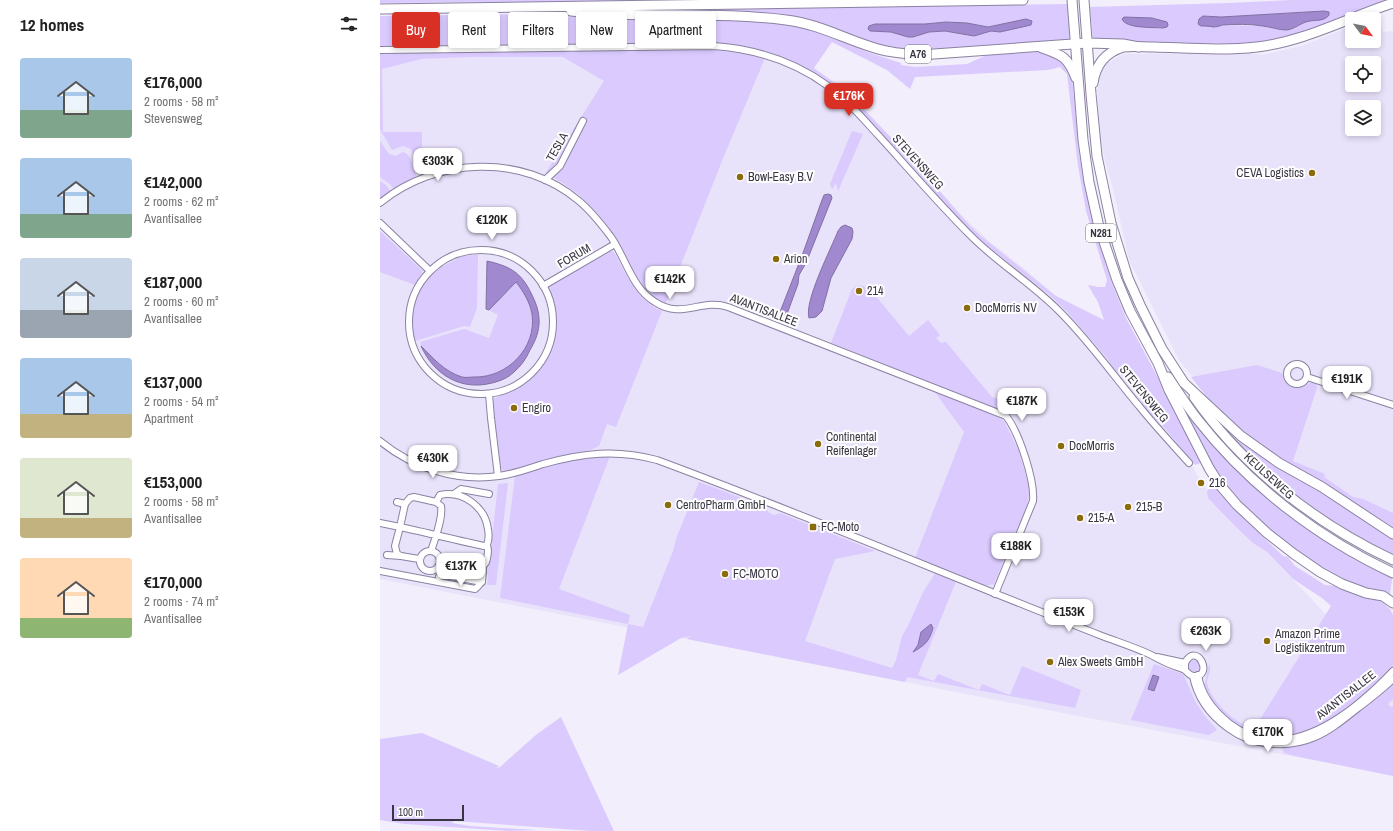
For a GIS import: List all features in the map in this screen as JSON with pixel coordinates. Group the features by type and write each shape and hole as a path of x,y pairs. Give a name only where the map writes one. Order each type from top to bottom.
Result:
{"highway":[{"name":"A76","path":"380,9 1022,0"},
{"name":"N281","path":"1072,0 1085,155 1099,227 1117,280 1130,312 1158,363 1169,390 1208,468 1219,484 1237,505 1277,541 1325,575 1348,587 1366,593 1383,596 1393,603"},
{"name":"N281","path":"1084,0 1097,156 1111,223 1128,278 1162,349 1184,383 1229,426 1254,447 1322,488 1393,534"},
{"path":"1091,94 1096,70 1103,58 1113,51 1123,47 1245,48 1276,45 1294,41 1320,32 1393,3"},
{"name":"A76","path":"536,7 605,14 741,17 786,20 815,26 870,46 902,54 920,55 1075,44"},
{"path":"1075,44 1123,44 1139,47"},
{"name":"A76","path":"1037,47 1054,52 1063,58 1071,67 1078,84"},
{"name":"KEULSEWEG","path":"1158,363 1197,419 1221,447 1255,481 1281,503 1325,535 1351,551 1393,573"},
{"name":"KEULSEWEG","path":"1184,383 1199,405 1228,439 1280,488 1325,522 1390,559"}],"street":[{"name":"STEVENSWEG","path":"380,50 714,46 751,51 798,68 827,85 851,106 968,234 1037,290 1061,312 1092,347 1159,430 1188,462"},
{"name":"TESLA","path":"545,180 560,166 583,121"},
{"name":"AVANTISALLEE","path":"380,203 395,192 419,179 437,173 458,168 490,166 518,170 545,180 578,200 596,218 616,244 641,290 654,302 672,310 685,310 709,304 728,307 1006,416 1017,433 1034,493 995,594"},
{"path":"380,223 430,271"},
{"name":"FORUM","path":"543,286 616,244"},
{"path":"483,249 505,254 522,264 537,277 543,286 551,308 553,323 551,337 546,351 536,367 529,375 510,387 489,394 465,392 441,382 423,365 416,355 412,344 409,327 409,314 418,287 430,271 452,256 467,251 483,249"},
{"path":"1307,377 1393,405"},
{"path":"489,394 498,476"},
{"path":"380,441 407,459 436,471 462,477 512,474 555,461 586,454 625,454 643,456 946,573 995,594 1150,655 1165,664 1185,666 1187,672 1196,675"},
{"path":"454,494 461,489 489,494"},
{"path":"380,571 438,580 475,589 480,586 482,582 483,567 487,561 489,533 487,521 477,506 465,498 454,494 440,495 436,502"},
{"path":"420,560 397,554 391,554 395,546 405,504 408,499 412,497 436,502 441,506 432,551"},
{"path":"397,502 405,504"},
{"path":"380,523 487,546"},
{"path":"432,551 438,556 440,563 434,570 428,572 424,570 420,564 420,560 424,553 432,551"},
{"path":"440,563 474,569 483,567"},
{"path":"434,570 438,580"},
{"name":"AVANTISALLEE","path":"1185,666 1187,659 1191,657 1195,656 1201,659 1204,667 1202,672 1196,675"},
{"name":"AVANTISALLEE","path":"1196,675 1210,704 1223,718 1249,734 1281,740 1306,735 1326,726 1357,704 1393,671"},
{"name":"AVANTISALLEE","path":"1196,675 1199,694 1214,716 1225,726 1239,735 1255,741 1272,744 1302,742 1322,734 1344,719 1393,679"}],"shaded area":[{"path":"380,0 809,0 380,3"},
{"path":"1293,0 1391,0 1360,12 1345,12 1345,18 1274,42 1253,44 1093,42 1090,7","holes":["1324,11 1316,21 1309,21 1294,29 1286,30 1263,26 1223,25 1214,27 1208,25 1203,16 1221,17","1125,17 1152,18 1167,22 1163,28 1142,26"]},
{"path":"1068,4 1071,41 918,52 896,51 841,32 716,13 716,12 686,9","holes":["946,22 967,23 988,27 1000,24 1031,25 1000,32 991,31 974,36 945,31 929,32 908,37 891,32 870,31 875,24 925,24"]},
{"path":"1324,11 1329,12 1327,17 1321,20 1307,22 1287,30 1242,24 1213,27 1201,26 1198,24 1199,19 1203,16 1221,17"},
{"path":"500,14 508,14 508,45 500,45"},
{"path":"440,15 448,15 448,45 440,45"},
{"path":"380,16 392,16 392,46 380,46"},
{"path":"568,16 576,17 576,45 568,45"},
{"path":"1124,17 1152,18 1167,22 1168,25 1167,27 1163,28 1134,26 1124,22 1122,19"},
{"path":"627,19 635,19 635,44 627,44"},
{"path":"1026,19 1032,21 1031,25 1000,32 991,31 974,36 945,31 929,32 908,37 891,32 870,31 868,29 869,26 875,24 925,24 946,22 967,23 988,27"},
{"path":"716,20 791,24 811,28 867,52 901,63 901,65 916,67 967,64 989,54 1040,51 1062,60 1072,75 1079,153 1094,226 1113,286 1126,318 1203,462 1195,465 1167,431 1145,409 1132,383 1114,369 1106,357 1068,313 1051,296 967,229 906,159 872,124 825,80 796,64 755,49 716,45","holes":["832,42 887,70 910,89 915,77 1048,70 1060,67 1067,74 1078,166 1086,211 1107,280 1105,287 1088,285 1098,302 1104,320 1056,296 981,236 970,226 919,167 861,106 837,85 814,68"]},
{"path":"1381,25 1383,32 1393,31 1393,524 1266,454 1229,422 1179,360 1129,260 1114,193 1100,142 1096,70 1123,54 1247,53 1262,55 1301,46 1345,29 1345,48 1381,48"},
{"path":"716,40 735,40 810,66 841,86 957,211 990,242 1026,270 1046,288 1103,351 1182,444 1201,483 1393,685 1393,775 1073,715 380,579 380,43 392,43 392,48 440,48 440,42 448,42 448,48 500,48 500,42 508,42 508,48 568,48 568,41 576,41 576,48 627,48 627,41 635,41 635,48 716,48"},
{"path":"707,49 755,55 765,58 724,156 665,305 649,292 637,277 611,231 596,211 567,186 545,174 604,81 563,57 470,57 421,59 382,69 383,132 422,132 422,151 413,155 411,149 403,146 392,150 380,129 380,53"},
{"path":"852,131 863,134 838,191 836,183 832,189 830,184"},
{"path":"380,141 389,154 396,156 403,152 409,156 416,176 394,190 391,185 380,177"},
{"path":"380,181 386,185 391,192 380,199"},
{"path":"824,195 831,195 832,198 806,263 799,275 798,284 787,314 783,315 780,312"},
{"path":"845,225 852,228 852,239 831,278 822,311 816,317 809,318 810,300 819,275 838,231"},
{"path":"380,231 423,271 415,285 380,272"},
{"path":"611,251 614,252 628,278 639,294 646,301 662,311 616,427 607,424 599,446 590,450 559,456 504,472 501,468 492,401 497,397 512,392 533,377 542,367 548,355 554,329 554,315 548,289 550,285"},
{"path":"478,255 477,308 470,327 464,326 415,341 412,332 412,307 420,290 429,277 439,268 463,256"},
{"path":"487,261 502,265 514,271 523,280 535,301 539,315 539,322 537,336 534,343 521,365 512,374 504,379 492,383 470,385 459,382 441,373 433,365 421,346 450,372 462,377 486,376 498,372 517,359 525,349 530,338 532,327 530,305 516,282 489,310 486,309"},
{"path":"516,281 530,305 532,327 530,338 525,349 517,359 508,366 498,372 486,376 462,377 450,372 421,346 420,342 464,329 489,338 498,315 489,310"},
{"path":"859,285 869,288 909,336 928,320 940,335 936,338 941,343 946,342 992,397 1021,407 1011,413 1003,412 831,343 852,289"},
{"path":"1257,365 1282,373 1286,382 1292,387 1299,387 1313,382 1317,384 1293,461 1325,474 1324,477 1353,497 1363,499 1393,513 1393,529 1267,453 1222,416 1191,377"},
{"path":"934,391 993,414 1004,421 1018,449 1030,490 1027,506 994,584 983,586 915,558 964,432"},
{"path":"1175,395 1211,443 1251,484 1281,509 1327,542 1366,565 1391,577 1390,594 1385,591 1360,587 1347,582 1310,562 1248,513 1218,479"},
{"path":"1212,414 1262,455 1393,538 1393,555 1366,542 1341,527 1317,512 1295,495 1253,457"},
{"path":"591,456 610,456 559,589 630,615 628,624 500,598 515,476 561,462"},
{"path":"699,482 766,507 768,512 774,515 780,513 875,551 835,559 805,641 892,668 896,660 902,636 923,592 936,572 957,579 918,675 934,681 938,674 979,690 982,684 1010,695 1022,666 1081,690 1075,708 907,677 905,682 687,639 691,636 681,638 618,675 628,624 643,627"},
{"path":"508,483 496,585 487,585 498,484"},
{"path":"1214,484 1235,510 1283,556 1288,557 1295,566 1325,585 1336,586 1356,595 1381,601 1390,609 1393,615 1393,669 1342,713 1311,732 1279,738 1254,734 1254,729 1331,606 1322,598 1293,579 1267,552 1253,543 1235,526 1208,498 1207,491"},
{"path":"931,624 933,628 930,637 924,645 913,652 918,645 921,632"},
{"path":"1196,660 1199,661 1199,671 1192,672 1189,671 1188,664 1189,661"},
{"path":"1154,664 1183,674 1196,703 1217,730 1209,735 1131,720"},
{"path":"1209,665 1210,670 1207,683 1212,695 1220,706 1229,714 1250,728 1248,730 1228,721 1208,697 1204,685"},
{"path":"1153,675 1159,677 1154,691 1148,689"},
{"path":"1393,683 1393,699 1388,704 1391,707 1393,706 1393,776 1295,756 1284,753 1282,748 1261,744 1289,745"},
{"path":"561,717 614,831 591,831 454,821 452,823 470,826 537,830 510,831 405,824 380,820 380,739 422,733 499,766 496,768 500,767 537,734"}],"place":[{"name":"CEVA Logistics","path":"1312,173"},
{"name":"Bowl-Easy B.V","path":"740,177"},
{"name":"Arion","path":"776,259"},
{"name":"214","path":"859,291"},
{"name":"DocMorris NV","path":"967,308"},
{"name":"Engiro","path":"514,408"},
{"name":"Continental Reifenlager","path":"818,444"},
{"name":"DocMorris","path":"1061,446"},
{"name":"216","path":"1201,483"},
{"name":"CentroPharm GmbH","path":"668,505"},
{"name":"215-B","path":"1128,507"},
{"name":"215-A","path":"1080,518"},
{"name":"FC-Moto","path":"813,527"},
{"name":"FC-MOTO","path":"725,574"},
{"name":"Amazon Prime Logistikzentrum","path":"1267,641"},
{"name":"Alex Sweets GmbH","path":"1050,662"}]}
